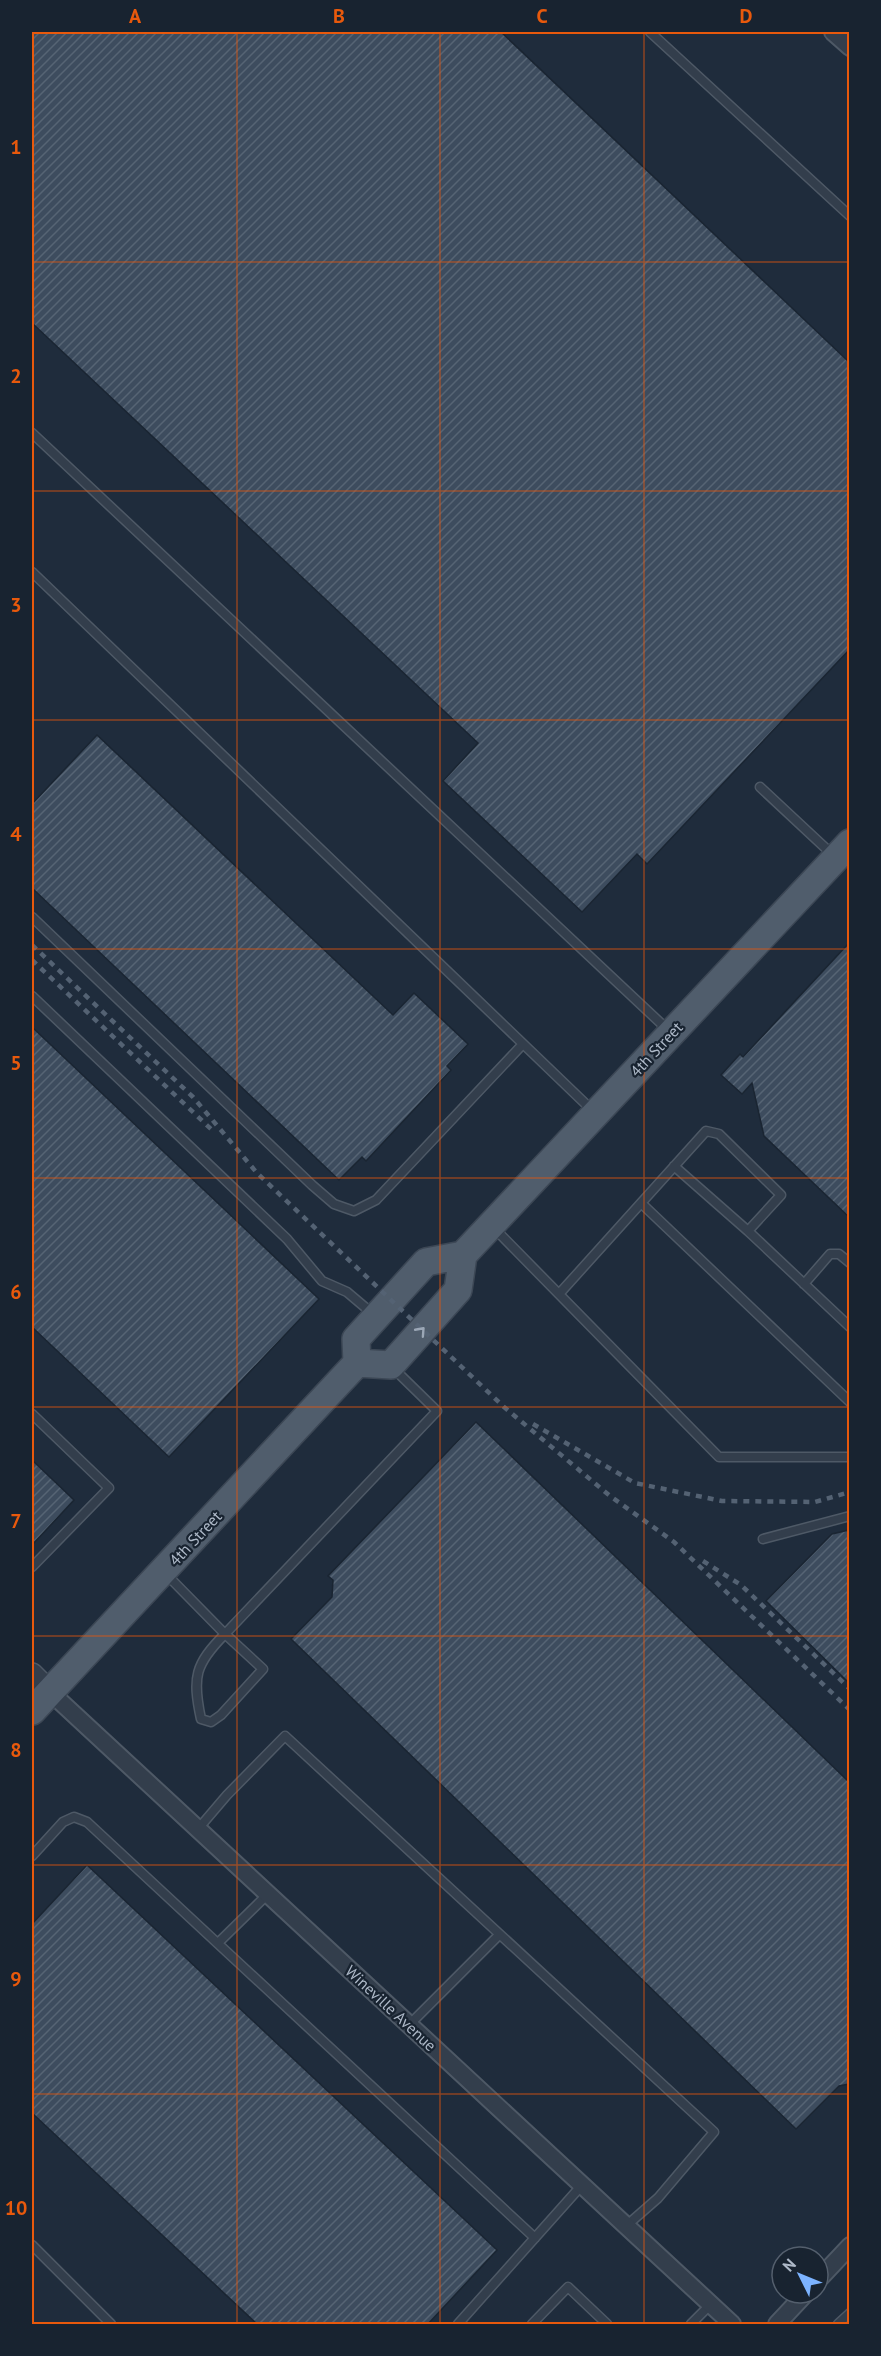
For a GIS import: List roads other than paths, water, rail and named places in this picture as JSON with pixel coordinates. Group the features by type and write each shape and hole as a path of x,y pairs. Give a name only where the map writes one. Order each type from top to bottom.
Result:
{"main road":[{"name":"4th Street","path":"463,1255 843,851"},
{"path":"463,1255 458,1290 391,1365 357,1363 356,1339 426,1262 463,1255"},
{"name":"4th Street","path":"32,1712 41,1683 163,1571 357,1363"}],"street":[{"path":"833,32 849,47"},
{"name":"Wineville Avenue","path":"41,1683 732,2325"},
{"path":"830,2267 849,2247"},
{"path":"777,2325 795,2305"}],"lane":[{"path":"650,32 849,216"},
{"path":"32,433 671,1033"},
{"path":"32,572 595,1114"},
{"path":"760,787 843,851"},
{"path":"32,917 312,1185 334,1204 354,1211 376,1200 523,1044"},
{"path":"32,996 287,1239 322,1281 347,1292 375,1317"},
{"path":"559,1294 706,1131 718,1134 781,1195 748,1231"},
{"path":"674,1166 748,1231 849,1328"},
{"path":"641,1203 849,1402"},
{"path":"491,1225 719,1456 849,1457"},
{"path":"804,1284 830,1254 839,1254 849,1263"},
{"path":"163,1571 225,1634 263,1669 221,1715 211,1722 201,1719 198,1704 198,1673 201,1661 207,1652 225,1634 437,1411 391,1365"},
{"path":"32,1414 109,1488 32,1567"},
{"path":"763,1539 849,1516"},
{"path":"198,1829 285,1736 714,2132 658,2198 626,2226"},
{"path":"32,1856 63,1822 74,1818 87,1822 535,2238"},
{"path":"218,1943 268,1894"},
{"path":"409,2025 499,1935"},
{"path":"458,2325 582,2185"},
{"path":"32,2245 111,2325"},
{"path":"532,2325 568,2287 607,2325"},
{"path":"691,2325 710,2304"},
{"path":"838,2325 849,2313"}],"railway":[{"path":"32,945 193,1097 257,1173 504,1407 610,1496 674,1542 850,1710"},
{"path":"32,960 212,1130"},
{"path":"533,1424 635,1483 722,1501 815,1502 850,1492"},
{"path":"703,1561 741,1585 850,1689"}]}
